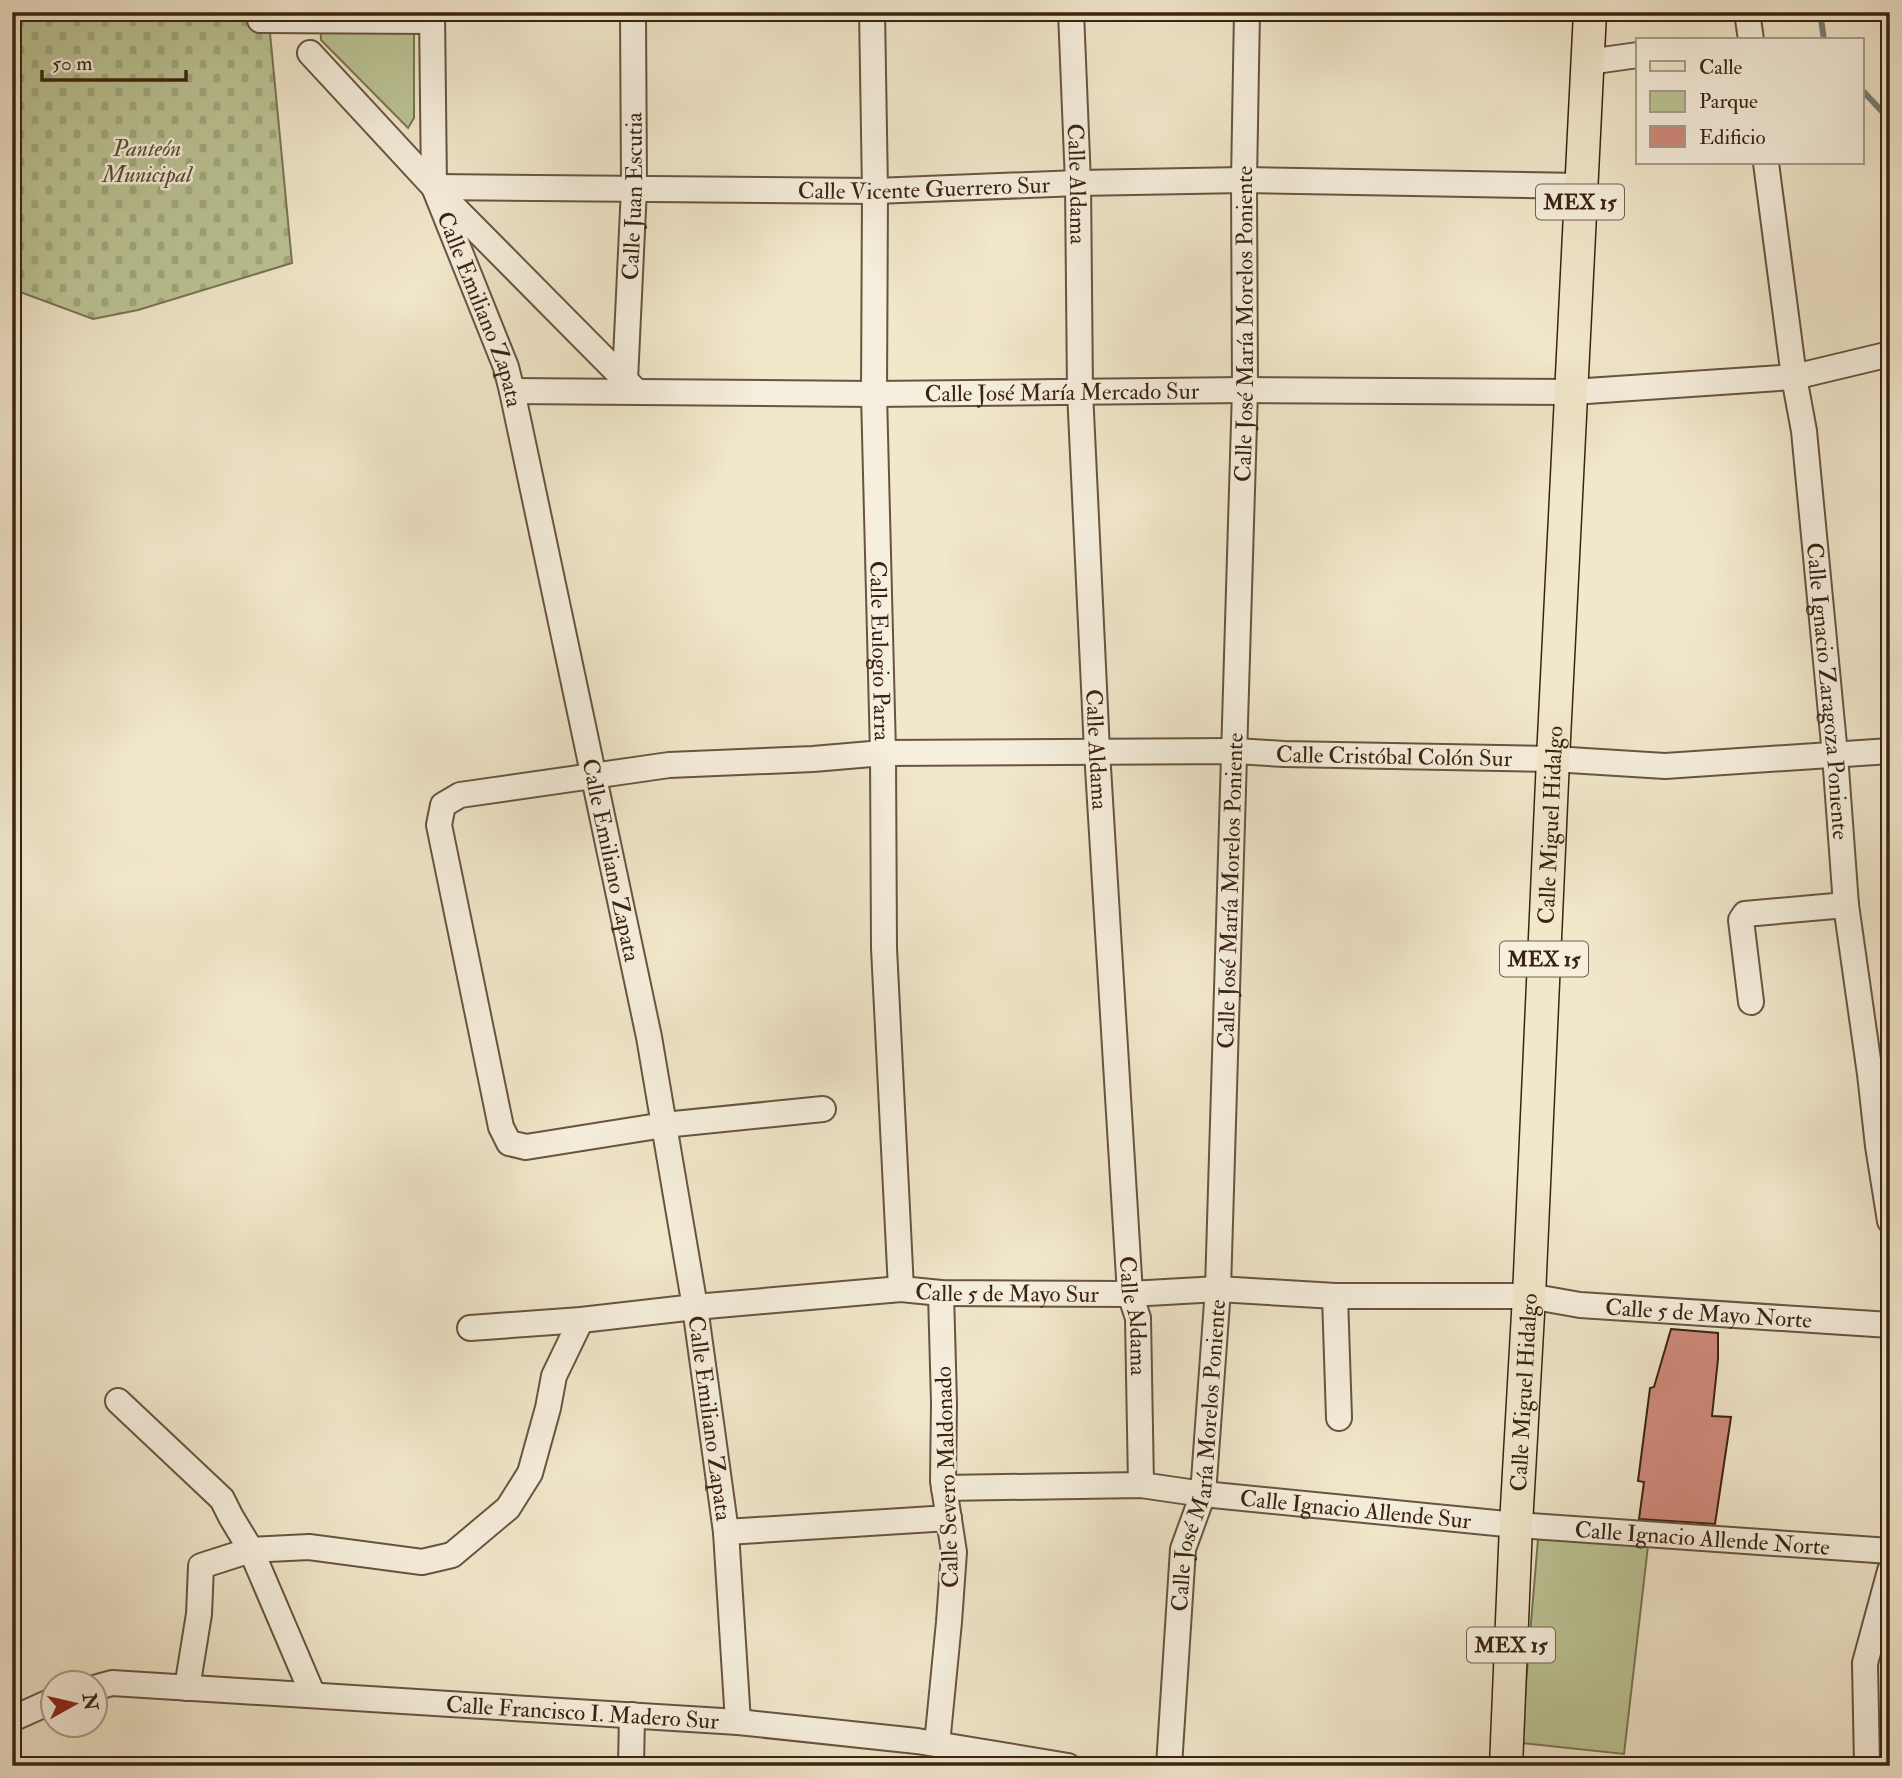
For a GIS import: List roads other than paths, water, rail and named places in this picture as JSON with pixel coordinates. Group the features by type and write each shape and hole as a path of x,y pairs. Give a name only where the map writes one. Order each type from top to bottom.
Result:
{"main road":[{"name":"Calle Miguel Hidalgo","path":"1506,1766 1590,12"}],"street":[{"name":"Calle Juan Escutia","path":"630,386 634,188 633,12"},
{"name":"Calle Eulogio Parra","path":"872,12 874,394 883,752 884,948 901,1289"},
{"name":"Calle Aldama","path":"1072,12 1078,183 1080,391 1097,751 1130,1294 1138,1318 1141,1485"},
{"name":"Calle José María Morelos Poniente","path":"1169,1766 1183,1549 1202,1494 1218,1289 1245,390 1244,180 1247,12"},
{"path":"1746,12 1751,38"},
{"path":"260,20 432,17"},
{"name":"Calle Emiliano Zapata","path":"432,17 434,187 506,367 649,1037 695,1307 726,1532 738,1722"},
{"path":"310,53 434,187 630,386"},
{"path":"1588,62 1636,55"},
{"name":"Calle Ignacio Zaragoza Poniente","path":"1766,164 1794,377 1804,430 1835,755 1846,905 1870,1074 1884,1146 1890,1221"},
{"name":"Calle Vicente Guerrero Sur","path":"434,187 874,191 1244,180 1581,186"},
{"name":"Calle José María Mercado Sur","path":"512,391 630,386 874,394 1245,390 1572,392 1794,377 1890,354"},
{"name":"Calle Cristóbal Colón Sur","path":"664,1125 526,1147 509,1143 501,1127 439,825 443,805 460,795 669,765 813,759 883,752 1236,751 1553,759 1665,766 1890,751"},
{"path":"1752,1002 1741,920 1745,914 1846,905"},
{"path":"664,1125 822,1109"},
{"name":"Calle 5 de Mayo Sur","path":"470,1328 901,1289 941,1293 1130,1294 1218,1289 1335,1296 1529,1296"},
{"name":"Calle Severo Maldonado","path":"937,1744 950,1622 954,1552 944,1488 941,1293"},
{"path":"1335,1296 1339,1418"},
{"name":"Calle 5 de Mayo Norte","path":"1529,1296 1580,1305 1890,1325"},
{"path":"187,1688 199,1614 201,1566 251,1550 309,1546 422,1562 452,1555 508,1508 530,1473 554,1376 581,1320"},
{"path":"118,1401 222,1499 251,1550 313,1695"},
{"name":"Calle Ignacio Allende Sur","path":"944,1488 1141,1485 1202,1494 1516,1525"},
{"path":"726,1532 949,1518"},
{"name":"Calle Ignacio Allende Norte","path":"1516,1525 1890,1551"},
{"path":"1867,1766 1865,1663 1890,1572"},
{"name":"Calle Francisco I. Madero Sur","path":"108,1684 738,1722 937,1744 1008,1761 1068,1766"},
{"path":"12,1719 38,1707"},
{"path":"631,1766 632,1715"}],"waterway":[{"path":"1820,12 1824,38"},
{"path":"1864,92 1890,120"}],"park label":[{"name":"Panteón Municipal","path":"147,161"}]}
